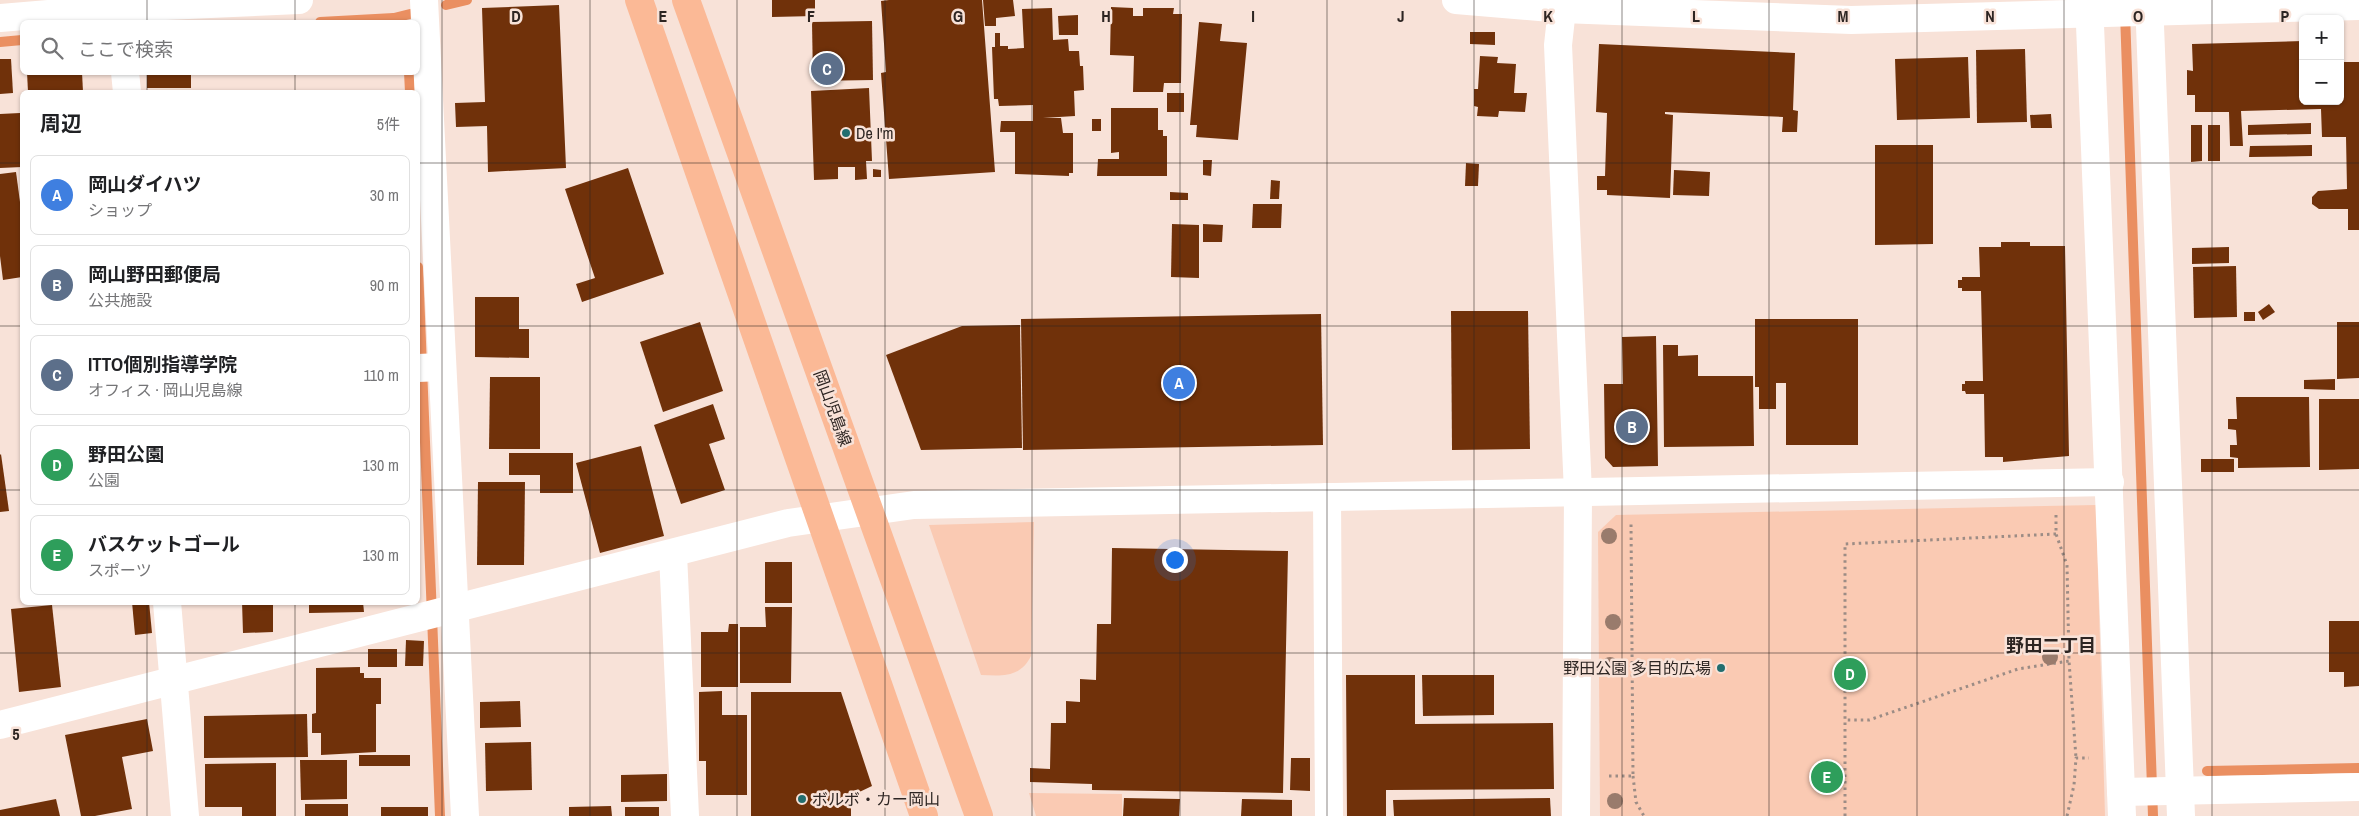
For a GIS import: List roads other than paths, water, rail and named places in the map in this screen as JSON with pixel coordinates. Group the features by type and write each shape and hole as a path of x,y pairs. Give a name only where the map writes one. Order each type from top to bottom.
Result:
{"main road":[{"path":"639,0 924,816"},
{"name":"岡山児島線","path":"686,0 871,510 979,816"}],"street":[{"path":"0,18 299,0"},
{"path":"424,0 429,367 439,612 465,816"},
{"path":"1456,0 1851,20 2095,10 2359,6"},
{"path":"1563,5 1558,45 1578,492 1576,816"},
{"path":"2145,9 2175,799"},
{"path":"2095,10 2120,758 2127,800 2175,799 2359,787"},
{"path":"125,75 127,90"},
{"path":"0,725 788,523 914,504 2110,482"},
{"path":"1327,497 1329,816"},
{"path":"673,554 685,816"},
{"path":"167,605 185,816"}],"waterway":[{"path":"446,5 467,0"},
{"path":"2125,13 2153,816"},
{"path":"394,18 410,14"},
{"path":"357,20 394,18 397,20"},
{"path":"0,42 20,40"},
{"path":"409,75 410,90"},
{"path":"420,317 440,816"},
{"path":"2207,771 2359,768"}],"place":[{"name":"ITTO個別指導学院","path":"827,69"},
{"name":"De I'm","path":"846,133"},
{"name":"岡山ダイハツ","path":"1179,383"},
{"name":"岡山野田郵便局","path":"1632,427"},
{"name":"野田公園 多目的広場","path":"1721,668"},
{"name":"野田公園","path":"1850,674"},
{"name":"バスケットゴール","path":"1827,777"},
{"name":"ボルボ・カー岡山","path":"802,799"}],"district":[{"name":"野田二丁目","path":"2051,646"}]}
